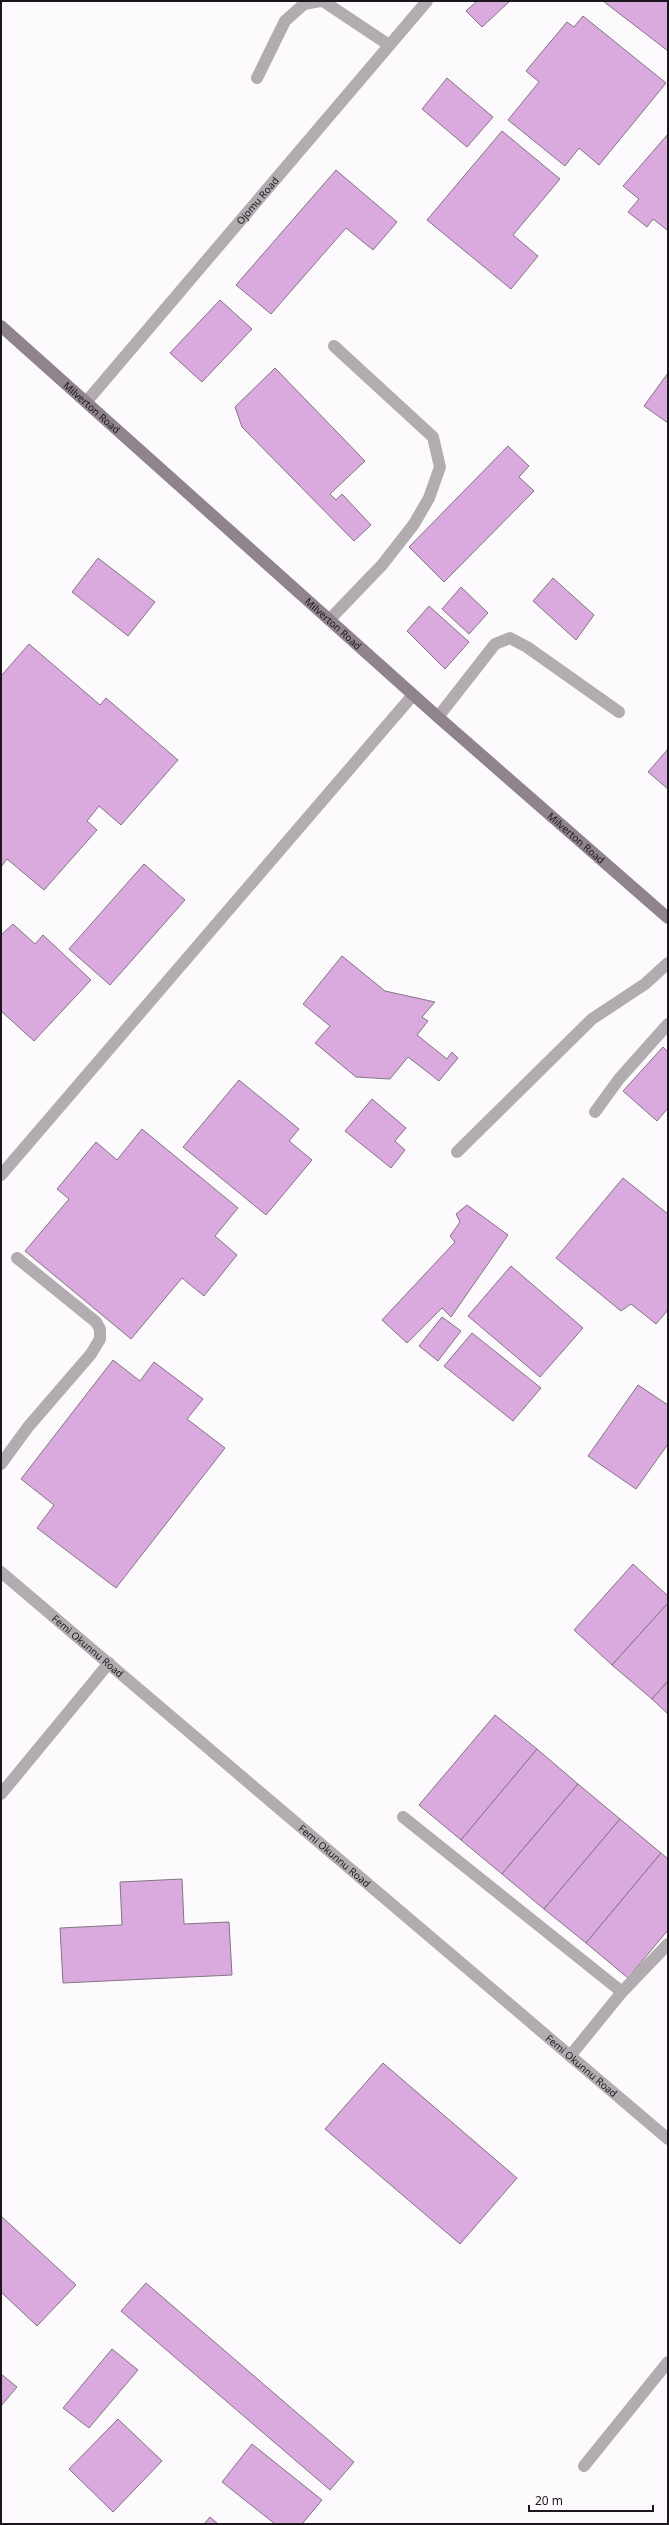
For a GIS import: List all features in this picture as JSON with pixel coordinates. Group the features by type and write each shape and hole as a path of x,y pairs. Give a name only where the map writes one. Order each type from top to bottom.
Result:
{"street":[{"path":"257,78 286,21 304,4 320,1"},
{"path":"323,1 389,45"},
{"name":"Ojomu Road","path":"87,401 427,1"},
{"name":"Milverton Road","path":"1,326 87,401 438,717 668,918"},
{"path":"330,619 382,565 414,524 429,498 440,467 433,437 334,346"},
{"path":"438,717 495,644 510,638 527,646 619,712"},
{"path":"1,1174 414,695"},
{"path":"457,1152 592,1019 645,984 668,963"},
{"path":"595,1112 619,1079 668,1024"},
{"path":"1,1464 28,1427 91,1354 100,1339 100,1329 96,1322 17,1258"},
{"name":"Femi Okunnu Road","path":"1,1572 668,2140"},
{"path":"1,1794 109,1663"},
{"path":"403,1817 622,1992"},
{"path":"570,2056 622,1992 668,1944"},
{"path":"584,2466 668,2362"}],"building":[{"path":"477,1 510,1 482,27 466,11"},
{"path":"603,1 668,1 668,51"},
{"path":"583,16 666,83 599,165 579,148 565,166 508,120 539,82 526,71 567,22 574,27"},
{"path":"447,78 493,117 467,147 422,109"},
{"path":"502,131 560,179 513,235 538,256 511,289 427,220"},
{"path":"668,134 667,230 653,219 647,227 628,212 639,199 623,186"},
{"path":"336,170 397,222 373,250 346,228 271,314 236,285"},
{"path":"220,300 252,329 202,382 170,353"},
{"path":"275,368 365,461 330,494 336,500 342,494 371,525 354,541 242,427 235,407"},
{"path":"668,373 668,423 644,406"},
{"path":"508,446 529,466 519,477 534,491 444,582 409,547"},
{"path":"98,558 155,602 128,636 72,592"},
{"path":"553,578 594,615 576,640 533,601"},
{"path":"461,587 488,613 469,634 442,609"},
{"path":"429,606 469,642 445,669 407,631"},
{"path":"29,644 100,705 106,698 178,760 121,825 99,806 87,821 97,830 44,890 7,859 1,867 1,676"},
{"path":"668,749 668,789 648,772"},
{"path":"144,864 185,900 110,985 69,949"},
{"path":"13,924 35,944 43,935 91,980 34,1041 1,1011 1,935"},
{"path":"342,956 385,991 435,1002 422,1017 428,1021 417,1035 447,1059 452,1052 458,1058 439,1081 408,1057 390,1079 356,1077 315,1043 330,1026 303,1004"},
{"path":"663,1047 668,1052 668,1108 657,1121 623,1091"},
{"path":"239,1080 299,1129 289,1141 312,1160 266,1215 183,1147"},
{"path":"372,1099 406,1128 395,1141 405,1150 391,1168 345,1131"},
{"path":"142,1129 238,1208 215,1236 237,1255 204,1296 182,1278 131,1339 25,1251 69,1199 57,1189 96,1142 117,1160"},
{"path":"623,1178 668,1214 668,1310 656,1324 631,1304 621,1311 556,1258"},
{"path":"467,1205 508,1235 451,1317 442,1308 407,1343 382,1320 455,1242 450,1236 460,1222 456,1214"},
{"path":"511,1266 583,1328 540,1377 468,1316"},
{"path":"442,1317 461,1331 438,1361 419,1346"},
{"path":"472,1333 541,1388 513,1421 444,1366"},
{"path":"113,1360 140,1381 154,1362 203,1399 187,1419 225,1448 116,1588 37,1528 54,1505 21,1479"},
{"path":"638,1385 668,1405 668,1444 636,1489 588,1456"},
{"path":"633,1564 668,1596 668,1603 612,1665 574,1630"},
{"path":"668,1603 668,1681 652,1699 612,1665"},
{"path":"668,1681 668,1714 652,1699"},
{"path":"495,1715 537,1749 461,1840 419,1805"},
{"path":"537,1749 578,1784 502,1874 461,1840"},
{"path":"578,1784 620,1819 544,1909 502,1874"},
{"path":"620,1819 661,1853 586,1943 544,1909"},
{"path":"661,1853 668,1859 668,1930 628,1978 586,1943"},
{"path":"182,1879 184,1924 229,1922 232,1975 63,1983 60,1928 122,1925 120,1882"},
{"path":"383,2063 517,2178 460,2244 325,2129"},
{"path":"1,2216 76,2285 37,2326 1,2292"},
{"path":"146,2283 354,2462 330,2490 121,2311"},
{"path":"112,2349 138,2370 89,2428 63,2408"},
{"path":"1,2374 17,2387 1,2406"},
{"path":"118,2419 162,2461 113,2512 69,2469"},
{"path":"252,2444 322,2500 302,2524 275,2524 222,2482"},
{"path":"210,2517 218,2524 204,2524"}]}
